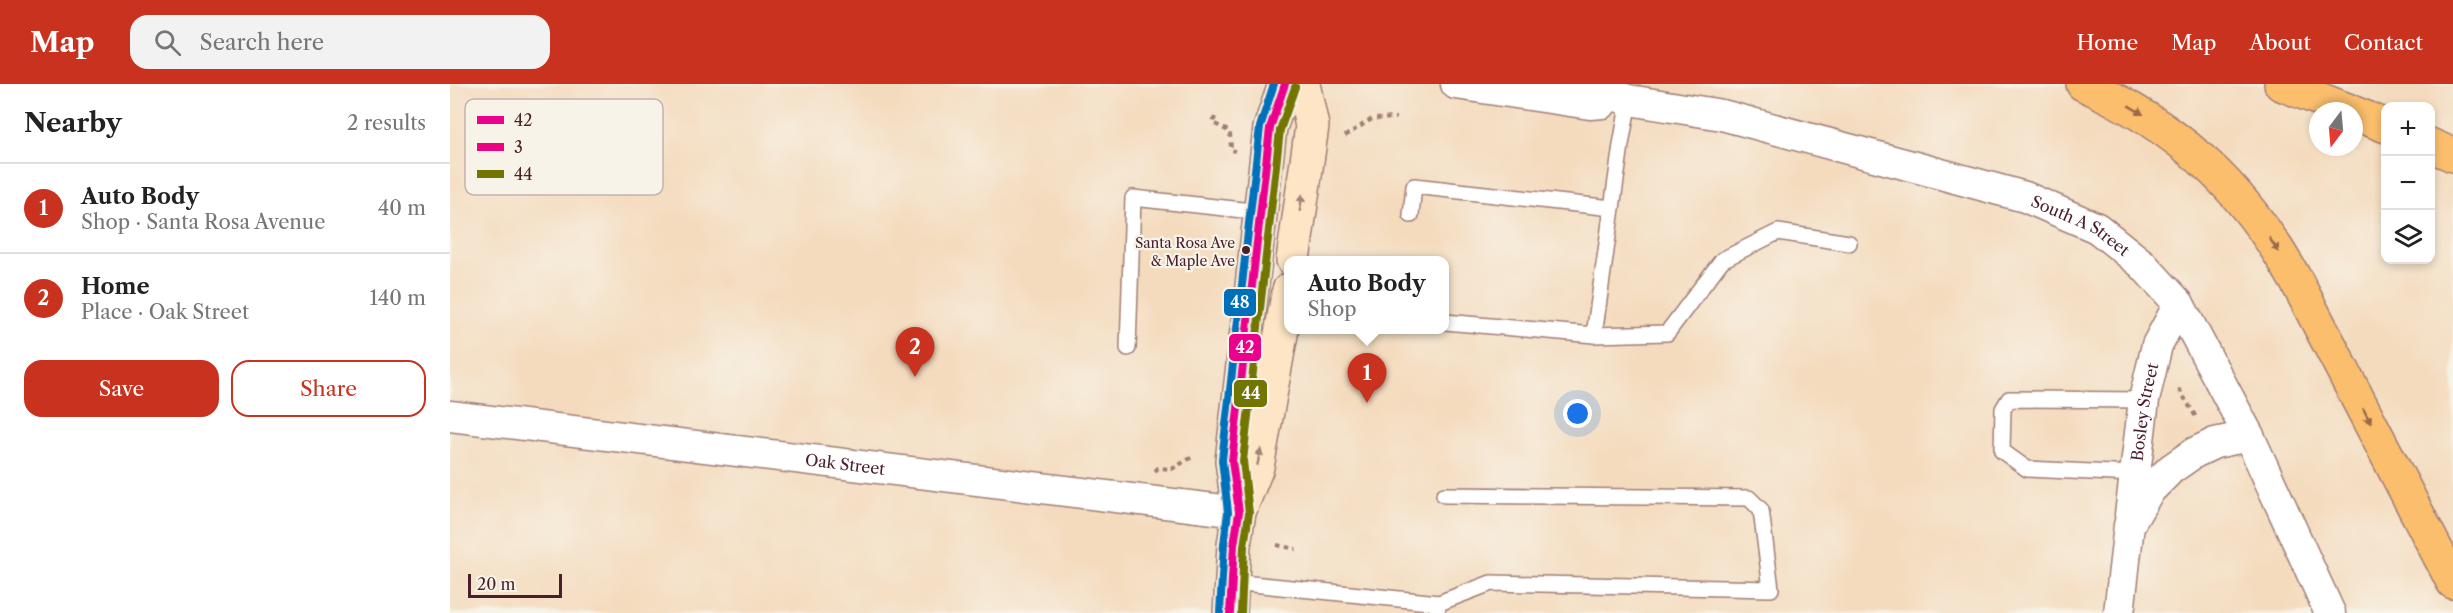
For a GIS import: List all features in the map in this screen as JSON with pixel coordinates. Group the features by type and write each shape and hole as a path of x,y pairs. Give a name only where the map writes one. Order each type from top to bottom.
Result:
{"highway":[{"path":"2083,84 2130,107 2156,123 2205,162 2249,208 2298,284 2453,582"},
{"path":"2281,84 2327,102"},
{"path":"2363,117 2381,124"},
{"path":"2435,147 2453,155"}],"main road":[{"path":"1231,597 1239,512 1232,461 1270,128 1285,84"},
{"path":"1294,256 1312,126 1303,84"},
{"path":"1239,512 1257,467 1284,322"}],"street":[{"name":"South A Street","path":"1456,84 1590,104 1629,100"},
{"name":"South A Street","path":"1576,84 1629,100 1722,115 2025,197 2097,228 2142,264 2179,304 2249,436 2330,613"},
{"name":"Bosley Street","path":"2119,613 2144,400 2157,345 2179,304"},
{"name":"Oak Street","path":"450,416 1239,512"},
{"name":"Bosley Street","path":"2129,525 2149,491 2170,470 2194,453 2215,443 2249,436"}],"lane":[{"path":"1594,335 1629,100"},
{"path":"1411,215 1414,186 1612,208"},
{"path":"1128,348 1133,198 1261,212"},
{"path":"1449,322 1594,335 1667,333 1722,260 1778,232 1850,243"},
{"path":"2135,474 2027,469 2002,451 2003,410 2008,399 2144,400"},
{"path":"1231,597 1437,608 1491,583 1771,589 1761,510 1749,498 1444,495"}],"path":[{"path":"1215,117 1213,123 1230,132 1231,150 1235,151"},
{"path":"1343,137 1372,119 1396,118"},
{"path":"2179,388 2196,417"},
{"path":"1153,473 1158,468 1172,468 1194,456"},
{"path":"1277,545 1296,549"}],"transit line":[{"name":"48","path":"1220,612 1228,512 1222,460 1260,127 1274,84"},
{"name":"42","path":"1230,613 1234,545 1239,512 1232,461 1270,128 1285,84"},
{"name":"44","path":"1241,613 1244,546 1249,513 1243,461 1280,130 1295,87"}],"place":[{"name":"Santa Rosa Ave & Maple Ave","path":"1246,250"},
{"name":"Home","path":"915,377"},
{"name":"Auto Body","path":"1367,403"}]}
